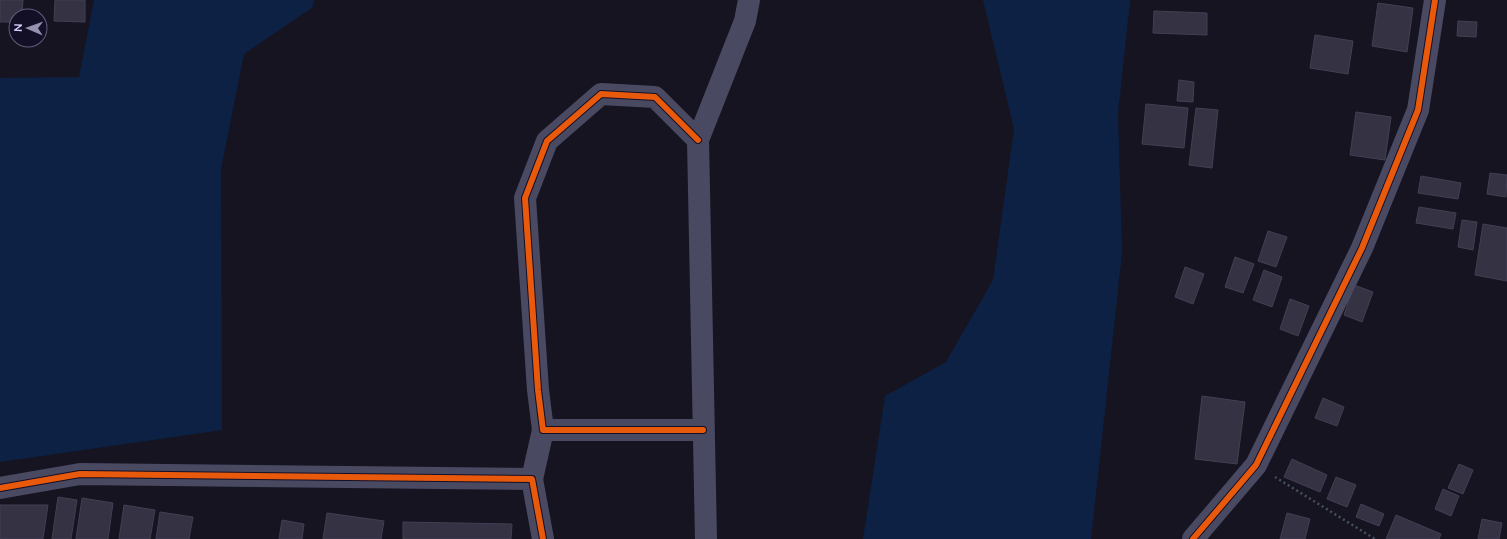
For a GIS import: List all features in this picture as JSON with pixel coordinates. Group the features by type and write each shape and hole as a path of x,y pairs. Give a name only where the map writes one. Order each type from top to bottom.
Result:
{"street":[{"path":"706,539 698,140 744,22 749,0"},
{"path":"1193,539 1256,466 1362,248 1418,110 1436,0"},
{"path":"543,539 532,478 543,430 538,390 525,198 547,141 601,94 655,97 698,140"},
{"path":"543,430 704,430"},
{"path":"0,488 80,474 532,478"}],"path":[{"path":"1256,466 1376,539"}],"water":[{"path":"94,0 314,0 313,7 244,54 221,169 222,430 0,462 0,78 79,77"},
{"path":"983,0 1130,0 1118,114 1122,253 1091,539 863,539 885,396 946,362 993,280 1014,129"}],"building":[{"path":"0,0 23,0 22,8 8,8 8,22 0,22"},
{"path":"55,0 85,0 85,22 54,21"},
{"path":"1378,3 1413,8 1407,52 1372,46"},
{"path":"1154,11 1207,13 1207,35 1153,33"},
{"path":"1458,21 1477,22 1476,37 1457,36"},
{"path":"1315,35 1353,41 1348,74 1310,68"},
{"path":"1179,80 1194,82 1193,102 1177,101"},
{"path":"1146,104 1188,108 1184,148 1142,144"},
{"path":"1196,108 1218,110 1212,168 1189,165"},
{"path":"1356,112 1391,117 1385,160 1350,155"},
{"path":"1490,173 1507,175 1506,197 1487,194"},
{"path":"1421,176 1461,183 1458,199 1418,193"},
{"path":"1419,207 1456,213 1453,229 1416,223"},
{"path":"1462,220 1477,222 1473,250 1458,247"},
{"path":"1483,224 1507,228 1507,281 1475,275"},
{"path":"1268,231 1287,237 1276,267 1258,261"},
{"path":"1235,257 1254,264 1243,293 1225,287"},
{"path":"1185,267 1204,274 1193,304 1175,297"},
{"path":"1264,270 1282,277 1272,307 1253,300"},
{"path":"1354,285 1373,292 1362,322 1344,315"},
{"path":"1290,299 1309,306 1298,336 1280,329"},
{"path":"1202,396 1245,402 1237,464 1195,459"},
{"path":"1323,398 1344,407 1337,426 1315,418"},
{"path":"1292,459 1327,475 1320,492 1284,477"},
{"path":"1459,464 1473,470 1463,494 1448,488"},
{"path":"1336,477 1356,485 1347,507 1327,499"},
{"path":"1443,489 1459,496 1451,516 1435,509"},
{"path":"58,497 77,500 71,539 52,539"},
{"path":"82,498 113,503 108,539 76,539"},
{"path":"1361,504 1384,514 1379,526 1356,517"},
{"path":"0,505 48,505 43,539 0,539"},
{"path":"124,505 155,510 150,539 119,539"},
{"path":"160,512 193,517 189,539 156,539"},
{"path":"327,513 384,521 381,539 323,539"},
{"path":"1287,513 1310,519 1305,539 1280,539"},
{"path":"1396,515 1441,534 1439,539 1386,539"},
{"path":"1482,519 1502,523 1499,539 1478,539"},
{"path":"282,520 304,524 302,539 279,539"},
{"path":"403,522 512,524 511,539 403,539"}],"cycle path":[{"path":"1193,539 1256,465 1362,248 1418,110 1435,0"},
{"path":"698,140 655,97 601,94 547,141 525,198 538,390 543,430 703,430"},
{"path":"0,488 80,474 532,479 543,539"}]}
